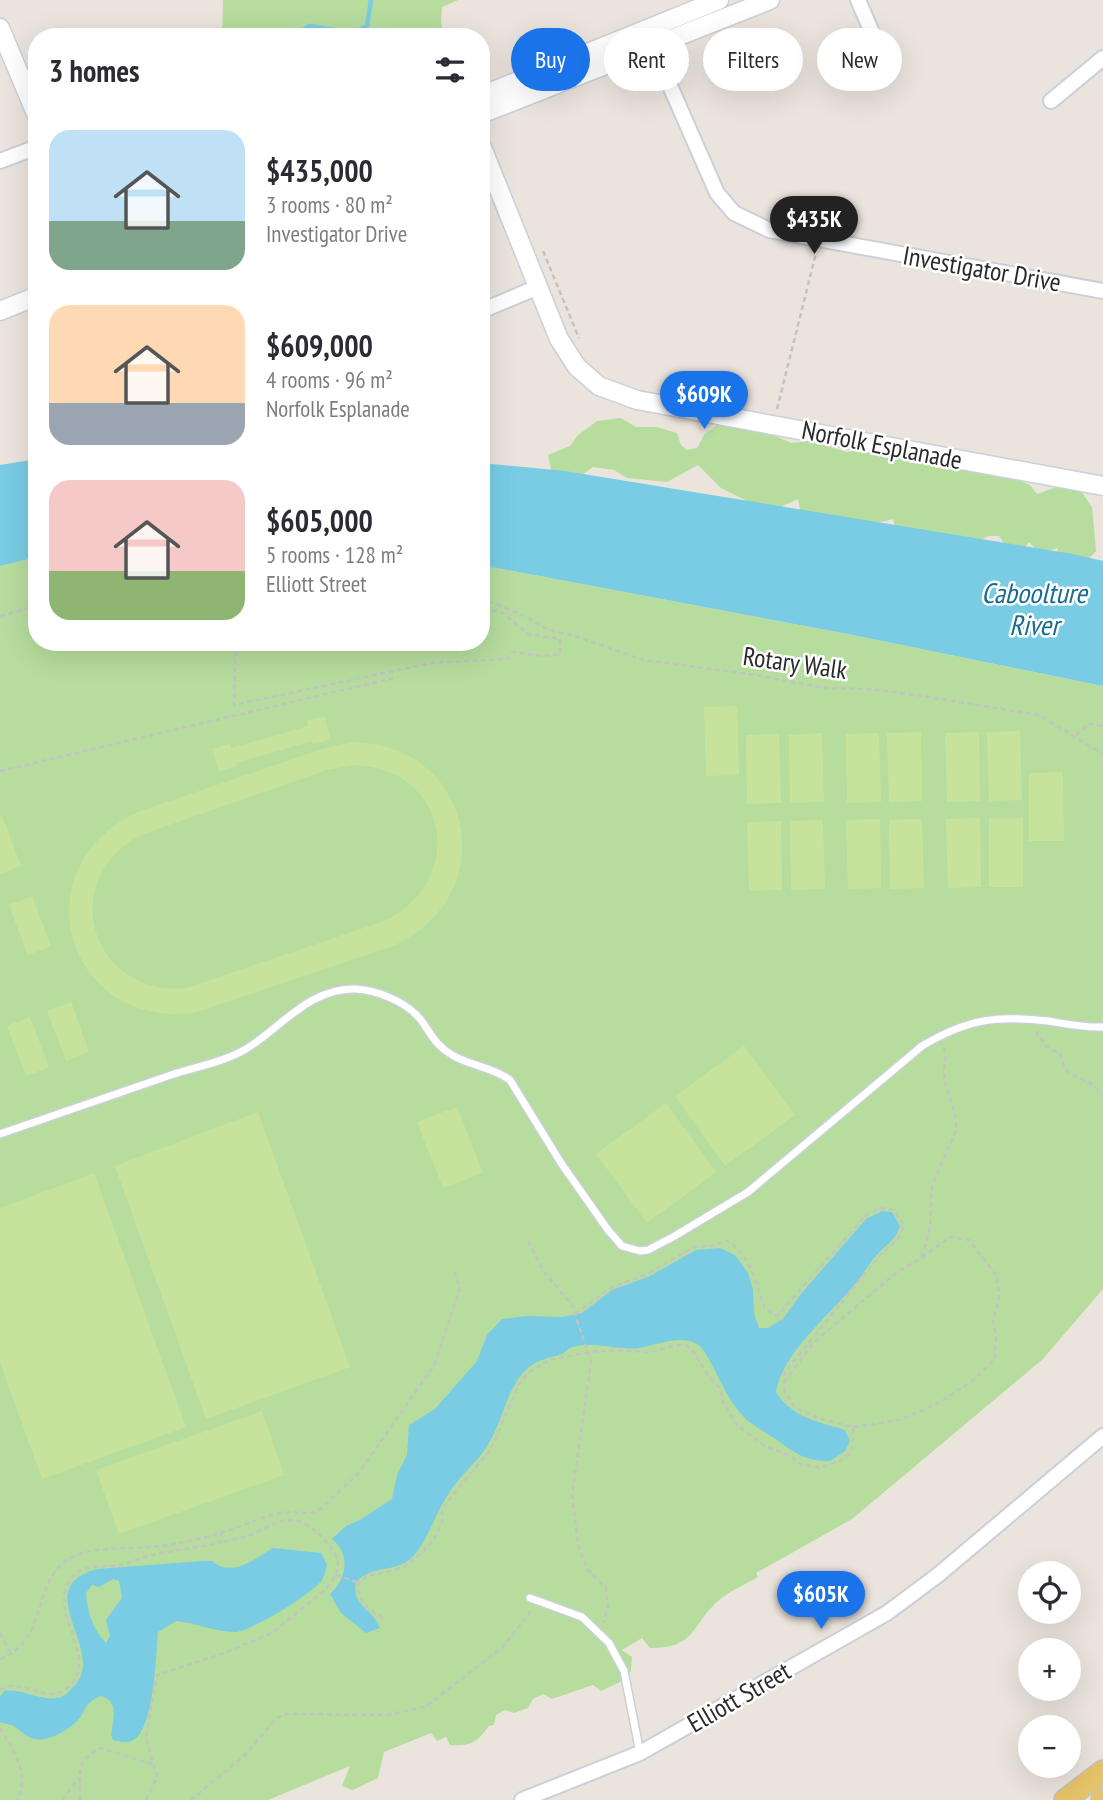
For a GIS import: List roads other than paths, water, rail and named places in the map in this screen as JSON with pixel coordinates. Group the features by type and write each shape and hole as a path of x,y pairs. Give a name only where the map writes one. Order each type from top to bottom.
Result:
{"main road":[{"path":"1065,1800 1103,1770"}],"street":[{"path":"651,28 719,0"},
{"path":"689,33 770,0"},
{"path":"858,0 870,28"},
{"path":"0,28 28,95"},
{"path":"490,92 604,47"},
{"path":"1051,101 1103,58"},
{"path":"490,110 604,66"},
{"name":"Investigator Drive","path":"673,91 718,193 734,213 769,230 1103,291"},
{"path":"0,161 28,150"},
{"name":"Norfolk Esplanade","path":"490,167 559,339 577,367 599,386 637,400 1103,486"},
{"path":"490,307 538,287"},
{"path":"0,311 28,300"},
{"name":"Elliott Street","path":"522,1800 640,1753 887,1614 938,1575 1103,1436"}],"lane":[{"path":"0,1134 245,1049 314,998 329,992 357,989 389,998 403,1006 421,1020 434,1042 442,1049 472,1064 500,1072 510,1080 561,1163 608,1230 622,1247 633,1251 648,1250 748,1192 922,1046 941,1034 999,1017 1103,1027"},
{"path":"533,1600 582,1617 608,1643 624,1671 640,1753"}],"water":[{"path":"28,460 28,559 0,566 0,465"},
{"name":"Caboolture River","path":"490,464 565,471 1103,561 1103,686 853,635 490,567"},
{"path":"882,1211 892,1212 900,1226 896,1236 797,1349 780,1377 776,1392 798,1413 845,1430 850,1441 845,1451 830,1461 807,1458 753,1425 733,1404 704,1351 691,1341 673,1341 631,1349 587,1345 570,1348 562,1354 536,1363 521,1375 489,1443 449,1493 416,1553 402,1564 369,1573 356,1583 357,1597 380,1628 366,1633 341,1613 330,1594 340,1581 345,1567 342,1552 332,1539 346,1526 392,1499 397,1475 407,1455 409,1425 435,1409 477,1361 487,1335 502,1319 527,1316 563,1317 582,1313 612,1290 650,1276 696,1250 720,1248 735,1255 748,1273 759,1328 768,1328 783,1319 800,1295 866,1219"},
{"path":"273,1548 321,1553 327,1564 322,1580 295,1602 243,1630 228,1632 176,1621 158,1632 150,1705 141,1732 135,1739 127,1742 113,1740 113,1706 100,1696 88,1705 69,1728 46,1739 31,1738 13,1726 0,1722 0,1697 4,1691 46,1698 61,1697 73,1687 82,1673 82,1656 68,1605 68,1591 77,1578 97,1569 203,1561 212,1561 227,1568 235,1567","holes":["113,1579 119,1581 122,1598 106,1620 110,1636 106,1643 92,1620 86,1593 92,1585 99,1587"]}],"waterway":[{"path":"363,28 367,26 371,0"},
{"path":"306,28 322,28"}]}
